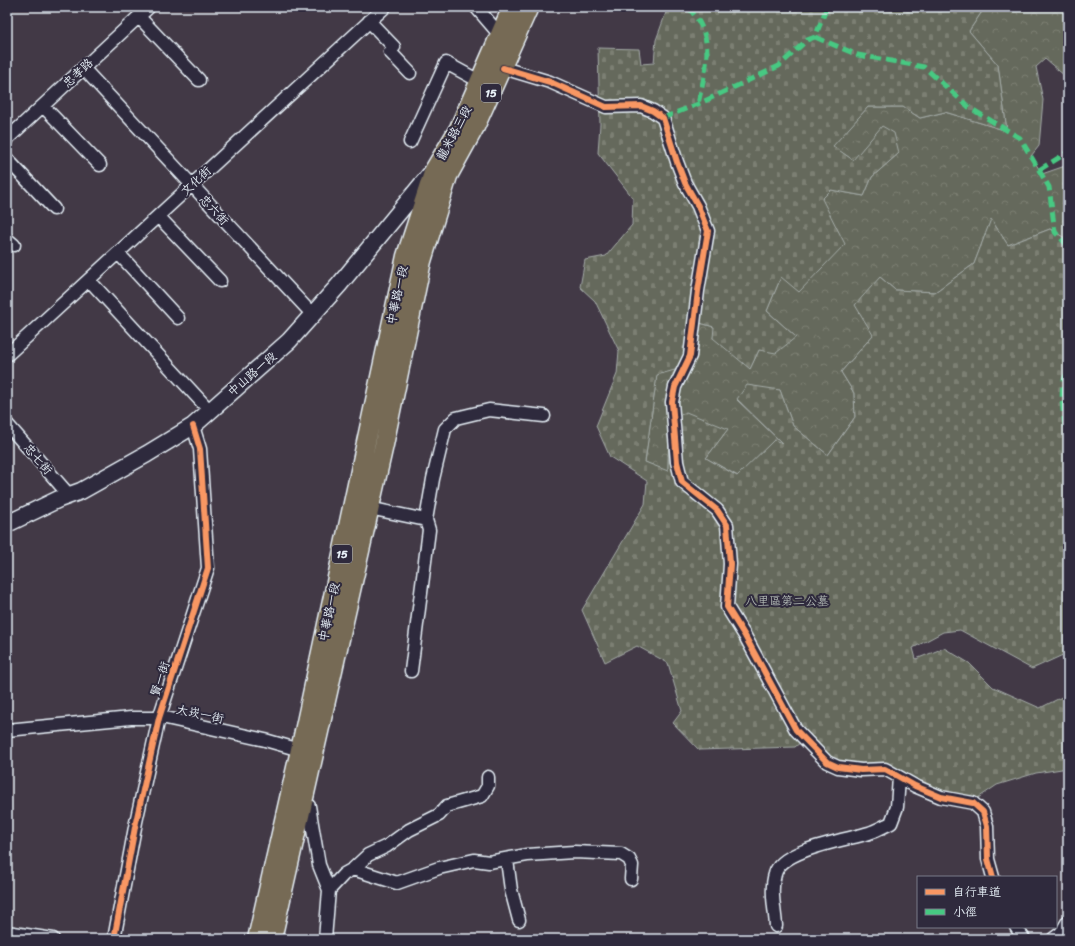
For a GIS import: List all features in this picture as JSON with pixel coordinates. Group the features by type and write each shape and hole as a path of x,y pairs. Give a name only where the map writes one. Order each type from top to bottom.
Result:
{"main road":[{"name":"龍米路三段","path":"441,173 475,127 503,68 512,7"},
{"name":"龍米路三段","path":"441,173 479,81 529,7"},
{"name":"中山路一段","path":"7,524 69,495 81,491 193,426 289,341 441,173"},
{"name":"中華路一段","path":"307,751 369,508 441,173"},
{"name":"中華路一段","path":"272,939 296,800 406,256 441,173"},
{"name":"中華路一段","path":"257,939 296,800"}],"street":[{"name":"忠孝路","path":"7,139 149,7"},
{"name":"文化街","path":"7,355 385,7"},
{"path":"476,7 507,38"},
{"path":"139,17 199,80"},
{"path":"369,21 394,47 390,52 410,73"},
{"path":"410,142 446,63 479,81"},
{"name":"忠六街","path":"83,68 313,315"},
{"path":"503,68 550,82 606,107 641,106 653,111 663,118 685,183 698,206 708,231 698,291 690,356 675,387 672,402 677,462 682,482 717,510 727,526 730,564 727,607 745,636 796,730 827,762 838,767 861,770 885,769 941,796 973,803 983,812 987,826 988,859 993,876"},
{"path":"43,106 100,165"},
{"path":"7,159 54,209"},
{"path":"158,216 220,281"},
{"path":"118,253 178,318"},
{"path":"88,280 210,411"},
{"path":"412,671 429,530 426,520 432,478 445,429 456,418 489,410 544,416"},
{"name":"忠七街","path":"7,424 69,495"},
{"name":"賢一街","path":"114,939 136,822 159,718 208,568 200,448 193,426"},
{"path":"369,508 426,520"},
{"name":"大崁一街","path":"7,730 131,718 166,718 307,751"},
{"path":"329,890 344,874 353,869 368,855 387,846 409,830 439,815 447,806 482,796 488,786 488,777"},
{"path":"776,926 773,889 775,872 783,863 795,854 870,833 891,823 897,807 899,777"},
{"path":"296,800 309,806 319,865 329,890 325,939"},
{"path":"353,869 397,883 439,868 474,860 489,862 527,855 566,853 621,854 629,859 632,865 630,879"},
{"path":"506,860 511,890 519,920"},
{"path":"1053,939 1061,933 1068,920"},
{"path":"1017,928 1024,939"},
{"path":"7,932 54,939"}],"green space":[{"name":"八里區第二公墓","path":"668,7 883,7 889,10 900,7 985,7 969,31 998,65 1007,131 945,112 920,118 903,107 868,107 833,146 853,160 882,126 894,133 899,153 872,177 864,196 831,190 822,199 845,244 799,292 781,277 767,311 796,337 776,353 759,350 750,369 713,338 714,327 693,321 689,366 657,375 645,462 668,471 669,421 686,412 728,429 706,458 737,476 774,440 782,443 737,399 747,385 780,390 793,426 828,455 855,417 854,393 841,372 873,335 855,305 880,277 895,290 935,292 974,264 991,219 1008,245 1050,229 1068,240 1068,650 1065,654 1032,669 960,630 943,632 913,648 916,659 944,648 969,663 993,687 1040,708 1068,694 1068,768 1036,773 997,785 975,800 920,784 877,764 845,763 831,758 807,737 795,747 699,750 673,723 682,711 668,663 637,646 605,662 582,610 645,504 647,481 610,457 596,426 617,374 619,351 595,301 580,287 585,260 606,256 632,225 633,198 598,153 600,124 598,48 639,49 641,64 654,63 656,40"},
{"path":"985,7 1068,7 1068,81 1065,76 1045,59 1036,67 1043,100 1039,146 1031,156 1042,174 1068,165 1068,240 1050,229 1008,245 991,220 974,264 935,292 895,290 880,277 873,335 841,372 854,393 855,417 828,455 793,426 780,390 737,400 783,444 773,441 738,476 706,458 727,430 669,421 668,472 645,462 657,374 693,321 714,327 750,369 759,350 796,337 767,311 781,277 822,199 831,190 864,196 872,177 899,153 853,160 832,146 868,107 903,107 920,118 945,112 1007,131 998,65 969,31"}],"marked path":[{"path":"688,7 703,30 706,42 706,65 698,104"},
{"path":"663,118 698,104 779,66 807,40 815,37 827,7"},
{"path":"815,37 858,55 924,67 970,108 1020,138 1049,187 1055,232 1068,246"},
{"path":"1039,170 1068,152"},
{"path":"1068,373 1065,378 1062,393 1064,421 1068,434"}],"cycle path":[{"path":"503,68 550,82 606,107 641,106 653,111 663,118 685,183 698,206 708,231 698,291 690,356 675,387 672,402 677,462 682,482 717,510 727,525 730,564 727,607 745,636 796,730 827,762 838,767 861,770 885,769 915,786 941,797 973,803 983,812 987,826 988,859 993,876"},
{"path":"114,939 136,822 159,718 208,568 200,449 193,426"}]}
